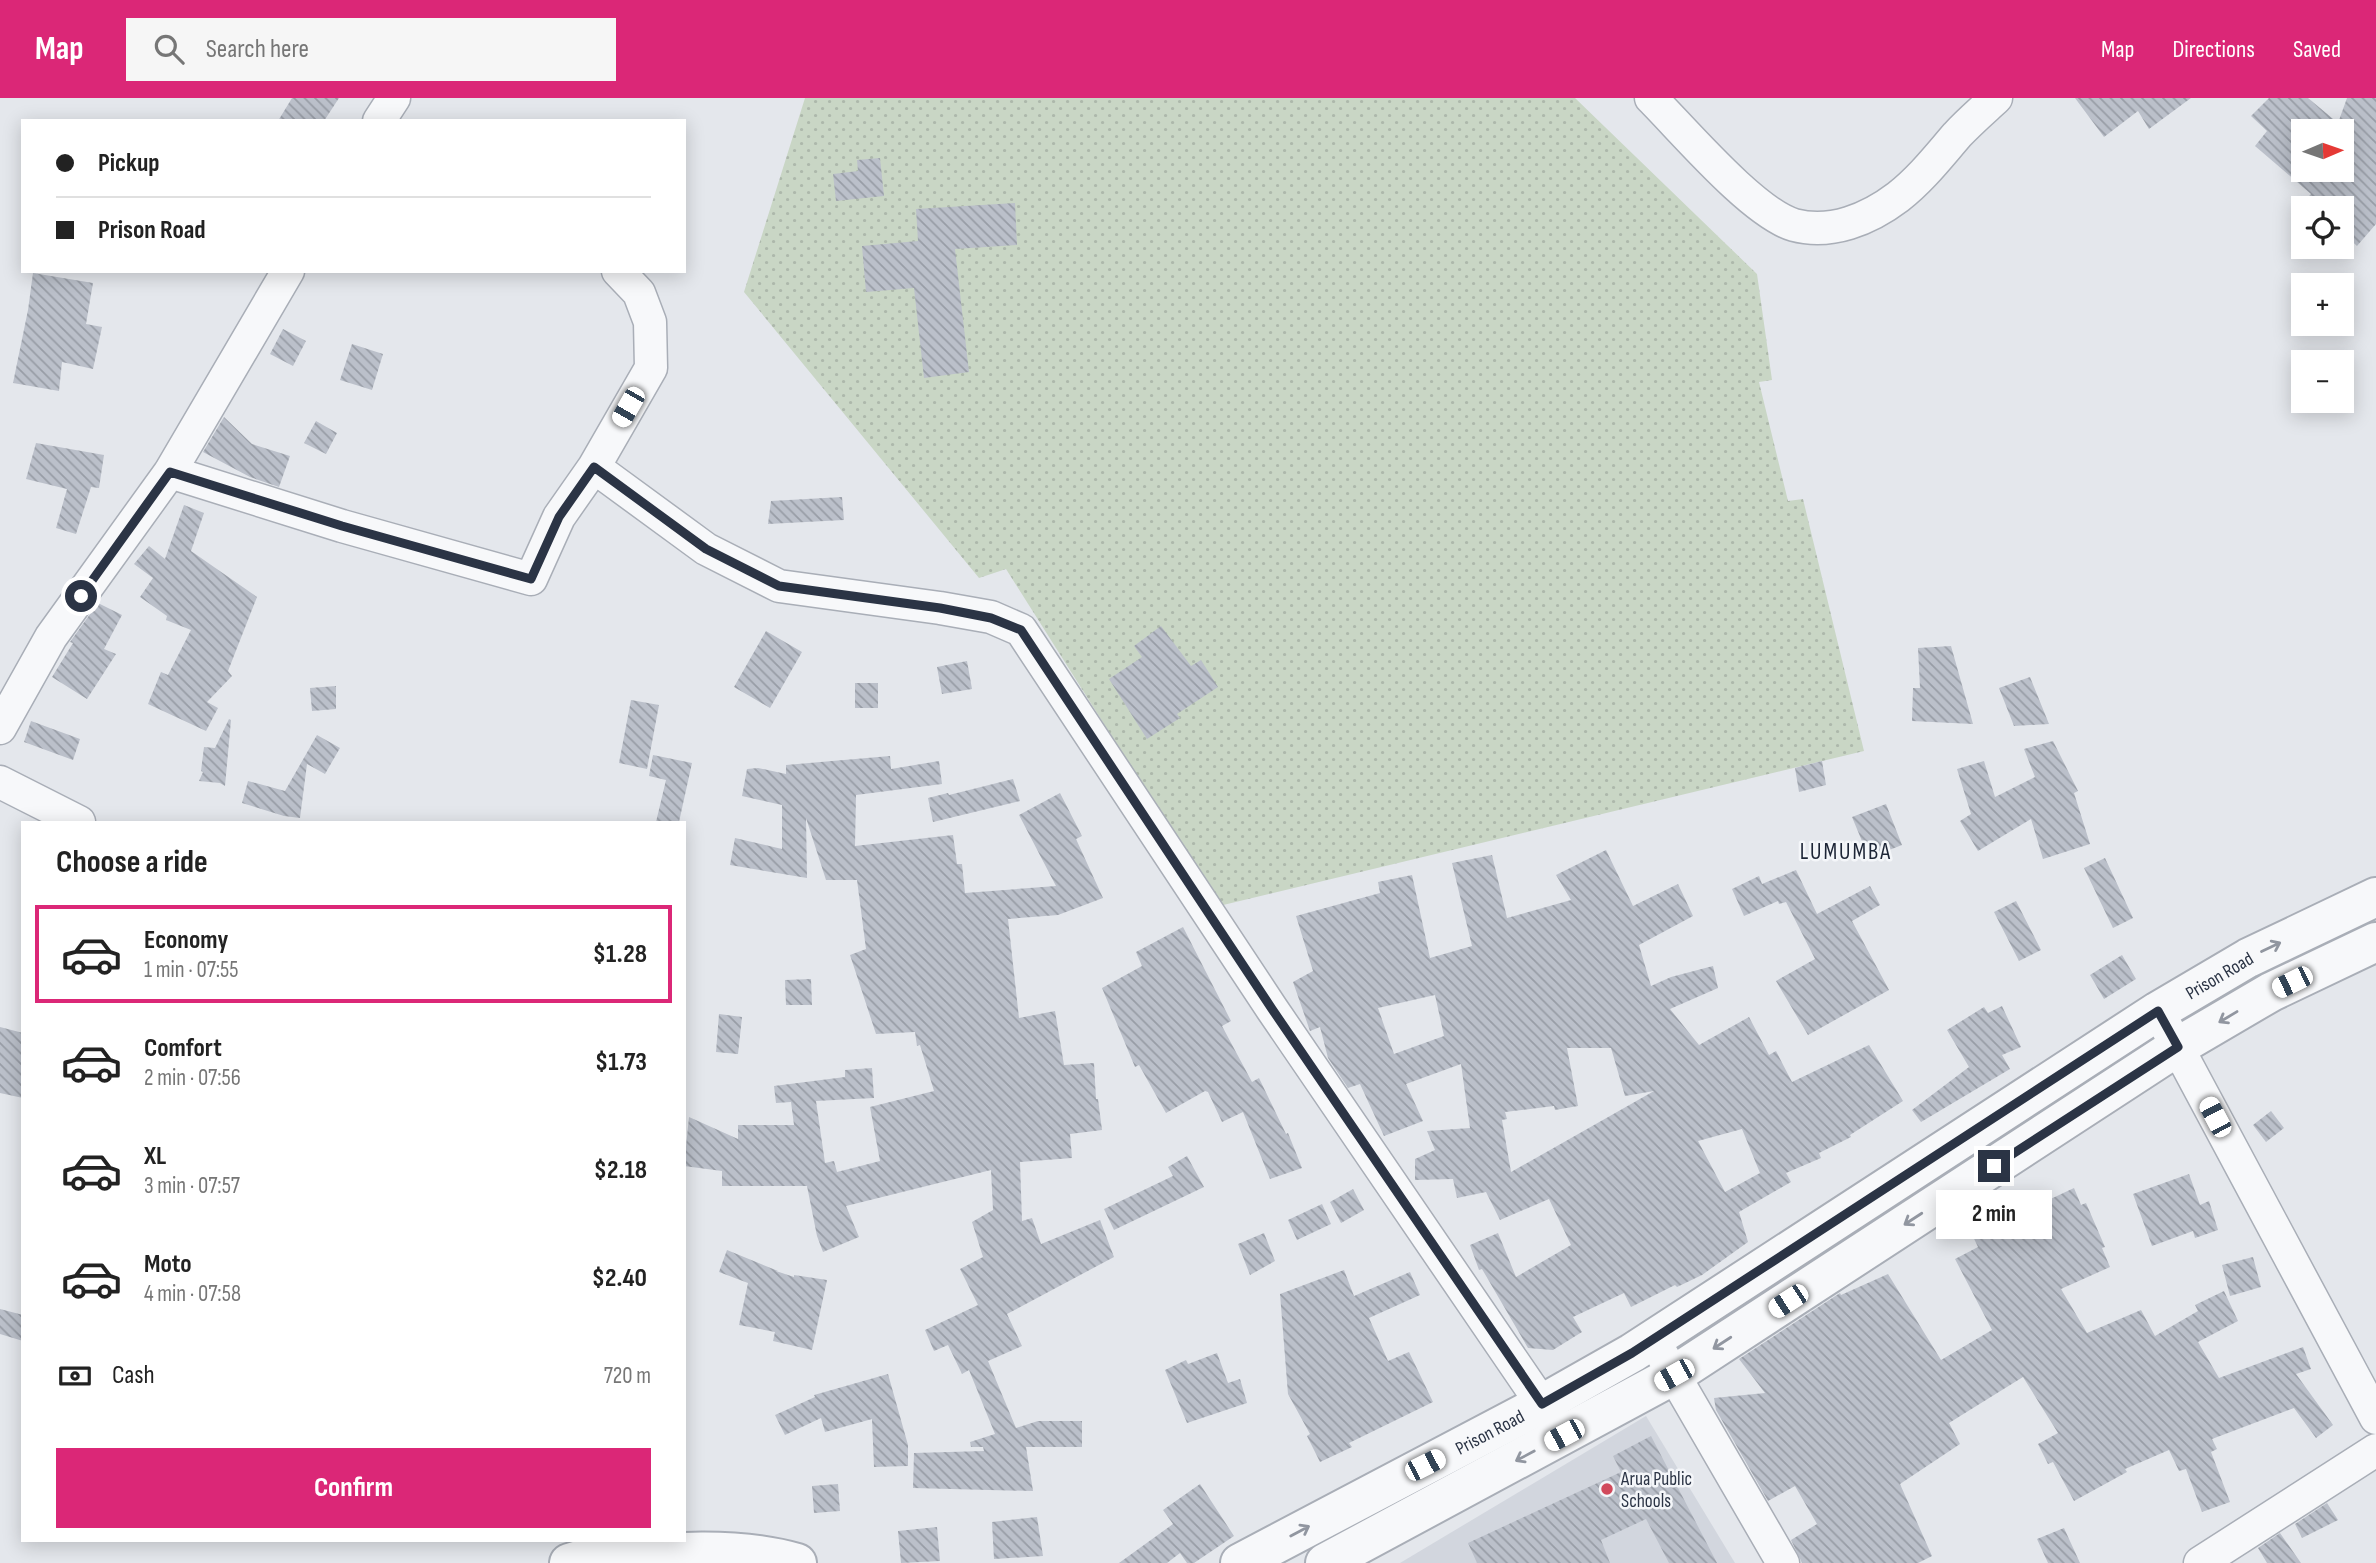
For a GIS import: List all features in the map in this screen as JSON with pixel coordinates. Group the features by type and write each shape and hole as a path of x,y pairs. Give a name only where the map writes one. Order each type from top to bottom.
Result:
{"street":[{"path":"380,119 394,98"},
{"path":"1651,98 1753,201 1793,224 1821,228 1850,225 1896,198 1925,173 1959,133 1996,98"},
{"path":"0,728 51,637 170,472 287,273"},
{"path":"170,472 342,526 531,579 559,517 594,467 651,368 650,322 639,293 620,273"},
{"path":"594,467 706,549 779,586 953,610 991,618 1021,630 1272,1009 1564,1435"},
{"path":"0,782 77,821"},
{"name":"Prison Road","path":"1240,1563 1542,1404 1653,1339 2158,1011 2248,958 2376,897"},
{"name":"Prison Road","path":"1325,1563 1674,1375 2178,1047 2271,992 2376,942"},
{"path":"2158,1011 2376,1418"},
{"path":"1653,1339 1783,1563"},
{"path":"2200,1563 2376,1450"},
{"path":"569,1563 686,1550 778,1557 797,1563"}],"shaded area":[{"name":"Arua Public Schools","path":"1646,1416 1735,1563 1400,1563"}],"green space":[{"path":"805,98 1575,98 1757,274 1772,380 1759,382 1788,501 1803,499 1864,751 1219,906 1006,569 979,578 744,292"}],"building":[{"path":"292,98 339,98 325,119 279,119"},
{"path":"2075,98 2191,98 2149,129 2138,111 2104,137"},
{"path":"2269,98 2308,98 2333,119 2291,119 2291,177 2255,146 2267,131 2251,116"},
{"path":"2347,98 2376,98 2376,224 2357,246 2354,243 2354,196 2309,196 2311,194 2297,182 2354,182 2354,119 2339,119"},
{"path":"880,158 884,196 836,201 833,174 858,171 857,160"},
{"path":"1015,203 1017,245 955,249 969,372 924,378 914,288 866,292 862,246 918,241 916,209"},
{"path":"33,273 93,283 86,324 102,327 93,369 62,362 59,391 13,383"},
{"path":"283,329 306,341 293,366 270,354"},
{"path":"352,344 383,354 372,390 340,380"},
{"path":"224,417 252,444 290,456 279,487 250,477 203,452"},
{"path":"316,421 337,433 326,454 304,443"},
{"path":"36,443 104,455 99,488 91,487 76,534 56,528 67,489 26,479"},
{"path":"842,497 844,520 768,524 771,501"},
{"path":"184,505 204,513 191,551 257,597 228,671 232,676 207,702 218,708 206,731 148,704 161,672 168,675 191,630 166,620 167,616 140,597 153,578 134,564 149,546 165,559"},
{"path":"98,603 122,615 104,649 116,654 87,699 52,677 73,643 70,642"},
{"path":"1161,626 1191,666 1201,660 1218,687 1177,714 1180,718 1147,739 1109,679 1142,657 1134,646"},
{"path":"766,631 802,652 770,708 734,687"},
{"path":"1951,646 1973,724 1912,721 1913,688 1920,688 1918,648"},
{"path":"967,661 972,689 942,694 937,667"},
{"path":"2030,677 2049,724 2014,726 1999,688"},
{"path":"855,683 878,683 878,708 855,708"},
{"path":"336,686 336,709 312,711 310,688"},
{"path":"631,700 659,705 647,769 619,763"},
{"path":"229,719 225,786 199,781 203,772 204,747 215,748"},
{"path":"31,721 80,739 73,760 24,742"},
{"path":"317,735 340,748 325,774 307,764 300,818 242,803 248,781 285,791"},
{"path":"2053,741 2078,791 2074,793 2090,844 2043,859 2031,819 1978,851 1960,821 1971,814 1957,769 1984,761 1995,797 2035,777 2024,749"},
{"path":"653,755 692,763 679,821 656,821 666,780 649,776"},
{"path":"890,756 891,769 939,761 942,784 856,795 855,846 953,835 957,864 962,864 965,893 1056,886 1019,815 1060,793 1082,836 1076,839 1103,898 1058,915 1008,919 1019,1018 1055,1011 1064,1065 1094,1063 1096,1099 1102,1130 1070,1134 1072,1158 1020,1162 1022,1221 1032,1218 1041,1244 1100,1220 1114,1257 1007,1314 1022,1346 988,1361 1016,1428 1038,1421 1082,1421 1082,1447 1026,1447 1033,1491 913,1488 914,1453 984,1451 983,1447 971,1447 970,1442 995,1434 969,1370 962,1374 948,1345 934,1351 925,1330 978,1305 960,1269 983,1257 972,1222 993,1210 991,1170 846,1206 859,1237 823,1252 807,1186 722,1186 722,1171 686,1166 689,1117 738,1139 738,1125 794,1125 791,1102 776,1103 774,1086 845,1077 845,1070 872,1068 874,1098 816,1101 825,1163 834,1161 837,1172 880,1161 870,1107 934,1091 920,1045 917,1046 915,1032 876,1034 850,955 866,949 857,880 826,880 806,818 807,878 730,865 735,838 782,849 782,805 742,796 747,769 758,768 786,774 786,765"},
{"path":"1822,761 1826,785 1799,792 1795,768"},
{"path":"1013,779 1020,801 933,822 928,798"},
{"path":"1886,804 1902,845 1869,858 1852,817"},
{"path":"1606,850 1633,906 1678,884 1693,916 1639,945 1651,986 1671,977 1713,966 1718,988 1670,1009 1699,1045 1749,1017 1769,1055 1776,1051 1792,1082 1869,1045 1903,1101 1850,1135 1851,1137 1819,1153 1821,1158 1786,1173 1791,1182 1739,1212 1748,1242 1702,1275 1631,1307 1624,1293 1573,1317 1582,1332 1553,1350 1528,1348 1482,1269 1479,1270 1470,1245 1498,1233 1516,1277 1571,1245 1549,1199 1500,1220 1486,1192 1457,1198 1453,1179 1415,1180 1415,1159 1435,1150 1427,1131 1470,1128 1461,1064 1406,1084 1423,1121 1384,1136 1360,1084 1348,1088 1328,1058 1320,1027 1310,1031 1293,982 1313,971 1296,916 1380,893 1378,882 1412,875 1430,958 1472,946 1452,863 1492,855 1507,918 1571,900 1556,875","holes":["1435,995 1444,1036 1394,1054 1378,1008","1567,1048 1611,1048 1625,1096 1654,1091 1511,1172 1502,1120 1507,1119 1505,1112 1554,1106 1555,1110 1578,1106","1742,1129 1760,1173 1725,1192 1698,1141"]},
{"path":"2105,858 2133,918 2113,928 2084,868"},
{"path":"1796,870 1817,914 1870,886 1880,905 1852,921 1889,990 1808,1035 1776,981 1815,959 1786,902 1779,904 1778,901 1744,916 1732,889 1759,876 1762,884"},
{"path":"2016,901 2041,950 2019,961 1994,912"},
{"path":"1183,927 1231,1021 1222,1026 1252,1082 1259,1078 1286,1134 1288,1133 1302,1168 1270,1179 1243,1112 1222,1122 1208,1092 1205,1091 1166,1113 1139,1065 1135,1067 1102,988 1142,966 1136,952"},
{"path":"2122,955 2136,979 2104,999 2090,975"},
{"path":"811,979 812,1005 786,1005 785,980"},
{"path":"2002,1006 2021,1047 2002,1055 2010,1069 1921,1122 1912,1110 1969,1067 1947,1030 1984,1007 1988,1013"},
{"path":"719,1014 742,1017 738,1054 716,1052"},
{"path":"0,1027 21,1032 21,1098 0,1093"},
{"path":"2271,1111 2284,1128 2266,1142 2253,1125"},
{"path":"1187,1156 1204,1187 1114,1230 1104,1209 1173,1176 1168,1167"},
{"path":"2189,1174 2200,1205 2209,1201 2218,1230 2195,1238 2193,1231 2152,1246 2133,1194"},
{"path":"2074,1188 2081,1205 2086,1203 2105,1247 2102,1248 2110,1267 2061,1289 2087,1333 2141,1310 2155,1336 2198,1311 2195,1305 2224,1291 2238,1321 2198,1342 2219,1378 2303,1347 2311,1369 2296,1374 2333,1425 2316,1438 2294,1408 2212,1439 2217,1449 2211,1452 2230,1502 2202,1512 2186,1469 2179,1471 2169,1450 2125,1469 2127,1472 2074,1501 2053,1462 2048,1464 2038,1444 2058,1433 2023,1377 1949,1423 1960,1444 1900,1484 1932,1556 1918,1563 1802,1563 1791,1540 1817,1524 1795,1486 1768,1501 1716,1410 1714,1398 1765,1393 1739,1359 1840,1293 1841,1295 1888,1274 1941,1360 1992,1330 1955,1259 1978,1247 1966,1222 2020,1196 2027,1210"},
{"path":"1353,1189 1364,1210 1341,1223 1330,1202"},
{"path":"1322,1204 1331,1224 1297,1240 1288,1220"},
{"path":"1264,1233 1275,1261 1250,1275 1238,1244"},
{"path":"727,1250 794,1277 827,1280 812,1350 773,1341 775,1332 739,1325 748,1283 719,1272"},
{"path":"2253,1257 2261,1287 2230,1296 2222,1265"},
{"path":"1344,1270 1354,1296 1410,1272 1420,1295 1369,1318 1388,1361 1409,1352 1433,1402 1349,1443 1352,1447 1320,1462 1307,1436 1310,1434 1288,1394 1280,1294"},
{"path":"0,1309 21,1314 21,1340 0,1334"},
{"path":"1217,1353 1228,1383 1240,1379 1247,1403 1187,1423 1165,1370 1186,1360 1188,1364"},
{"path":"888,1374 908,1445 908,1466 874,1467 872,1419 825,1432 821,1418 785,1435 775,1415 815,1397 814,1395"},
{"path":"1651,1436 1717,1563 1669,1563 1646,1519 1601,1540 1610,1563 1477,1563 1468,1543 1621,1472 1613,1456"},
{"path":"838,1484 840,1511 814,1513 812,1486"},
{"path":"1200,1484 1234,1536 1194,1563 1187,1563 1180,1553 1167,1563 1119,1563 1173,1524 1163,1510"},
{"path":"2327,1503 2338,1520 2302,1538 2295,1524"},
{"path":"1037,1517 1043,1556 994,1559 992,1522"},
{"path":"937,1527 940,1561 901,1563 898,1531"},
{"path":"2064,1528 2080,1563 2048,1563 2037,1539"},
{"path":"2280,1533 2301,1563 2267,1563 2258,1548"}],"place":[{"name":"Arua Public Schools","path":"1607,1489"}],"district":[{"name":"LUMUMBA","path":"1846,851"}],"route":[{"path":"81,596 170,472 342,526 531,579 559,517 594,467 706,549 779,586 940,608 991,618 1021,630 1272,1009 1542,1404 1632,1353 2158,1011 2178,1047 1994,1166"}]}
